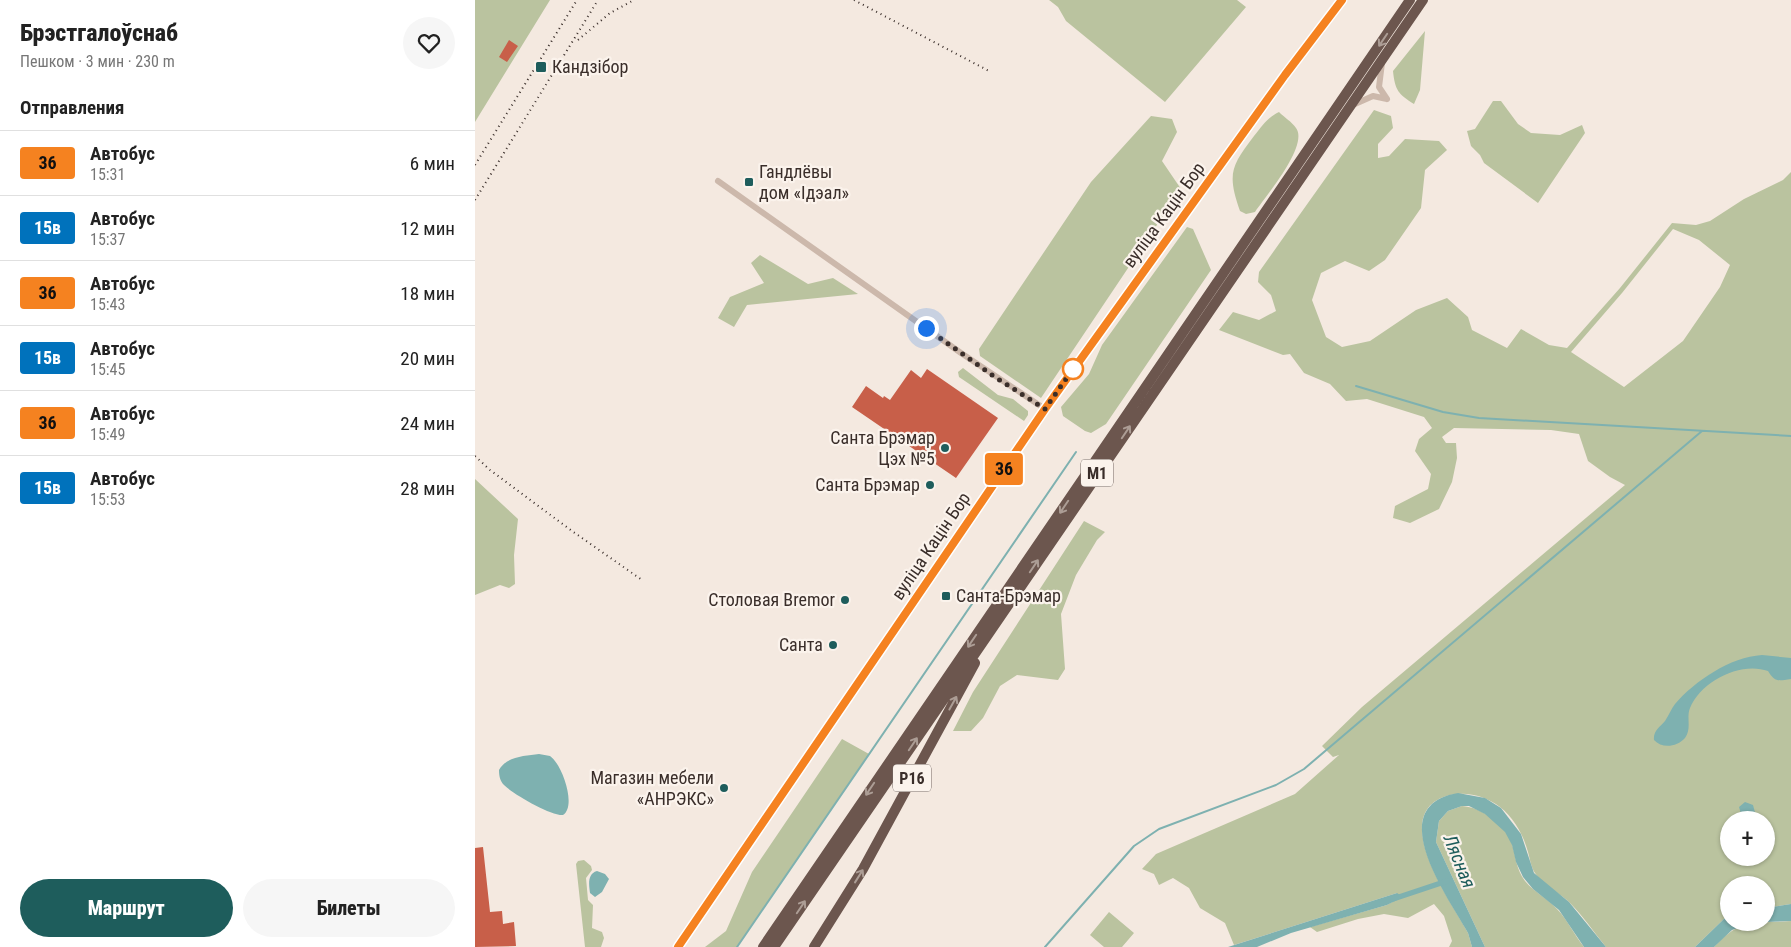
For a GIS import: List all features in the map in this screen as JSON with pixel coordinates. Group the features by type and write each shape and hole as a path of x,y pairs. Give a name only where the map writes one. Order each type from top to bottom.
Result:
{"highway":[{"name":"М1","path":"763,947 1410,0"},
{"name":"М1","path":"774,947 1423,0"},
{"name":"Р16","path":"814,947 863,869 1007,606"}],"main road":[{"name":"вуліца Кацін Бор","path":"678,947 1045,409 1279,83 1342,0"}],"street":[{"path":"1348,109 1367,97 1373,96 1387,99 1379,87 1383,57"},
{"path":"718,181 968,358 1045,409"}],"green space":[{"path":"475,0 550,0 475,122"},
{"path":"1049,0 1237,0 1246,7 1165,102 1066,21 1058,7"},
{"path":"1425,31 1420,90 1414,104 1398,91 1393,71"},
{"path":"1493,101 1501,101 1518,124 1531,133 1560,135 1582,125 1585,133 1538,203 1484,163 1480,155 1471,146 1467,131 1475,129"},
{"path":"1374,110 1391,116 1393,128 1378,144 1378,158 1389,156 1405,139 1439,141 1447,150 1425,170 1421,208 1385,260 1369,271 1345,261 1321,273 1312,300 1326,337 1342,347 1370,341 1416,310 1447,298 1468,317 1472,330 1507,348 1521,329 1549,345 1567,348 1620,288 1672,223 1696,225 1710,221 1744,199 1783,180 1791,172 1791,904 1775,907 1775,876 1720,876 1720,923 1695,947 1606,947 1570,903 1535,873 1521,833 1510,816 1489,800 1476,795 1463,794 1450,795 1431,804 1423,819 1423,837 1428,858 1468,933 1472,947 1449,947 1452,941 1444,916 1434,904 1408,918 1384,914 1358,919 1317,932 1310,927 1387,905 1396,900 1397,893 1234,945 1225,923 1200,908 1189,888 1173,878 1159,885 1154,874 1142,869 1156,854 1295,794 1339,755 1333,757 1322,746 1362,707 1625,485 1588,461 1579,434 1551,430 1454,428 1442,437 1446,443 1456,443 1457,458 1452,482 1439,509 1410,523 1393,518 1395,506 1428,489 1431,474 1415,451 1419,439 1432,428 1424,417 1367,399 1346,401 1330,384 1304,373 1290,354 1283,355 1219,330 1233,312 1259,320 1276,311 1271,295 1258,282 1259,272","holes":["1673,229 1699,240 1730,265 1720,287 1683,341 1624,387 1571,352 1622,293"]},
{"path":"1279,112 1296,128 1298,136 1297,146 1285,170 1255,212 1246,214 1240,211 1236,198 1233,188 1233,171 1240,155 1254,136 1268,120"},
{"path":"1151,116 1172,119 1177,132 1162,161 1181,189 1041,398 980,356 979,349 1091,182"},
{"path":"1187,227 1193,229 1211,270 1106,424 1091,433 1085,431 1063,416 1061,407 1089,374 1102,345"},
{"path":"760,255 808,284 833,278 858,294 747,305 734,327 718,318 730,297 764,283 751,263"},
{"path":"963,368 998,395 1013,399 1028,411 1024,421 959,377 958,372"},
{"path":"475,479 518,519 514,555 515,584 509,588 500,585 475,595"},
{"path":"1084,521 1105,532 1097,540 1076,575 1061,614 1065,669 1058,680 1017,675 1000,686 983,718 971,731 953,731 973,692"},
{"path":"842,739 869,754 737,947 705,947 726,931 752,872"},
{"path":"1462,806 1485,813 1499,824 1509,837 1518,867 1525,881 1561,913 1584,947 1485,947 1436,842 1439,821 1448,811"},
{"path":"584,860 591,866 592,870 586,878 588,900 593,905 592,928 602,932 604,938 601,947 585,947 576,864 578,861"},
{"path":"1109,912 1134,933 1122,947 1104,947 1090,935"},
{"path":"1791,921 1791,947 1714,947 1732,931 1775,931 1775,922"}],"water":[{"path":"1762,655 1791,658 1791,679 1777,680 1768,671 1757,669 1734,671 1712,682 1695,698 1689,712 1688,731 1682,741 1674,745 1665,746 1654,740 1656,732 1674,706 1683,695 1703,679 1738,660"},
{"path":"539,754 550,756 555,760 563,776 569,803 563,815 550,812 523,799 504,785 501,780 499,770 502,765 517,757"},
{"path":"1458,793 1485,798 1501,808 1521,834 1534,873 1569,902 1606,947 1584,947 1559,910 1533,889 1523,877 1516,862 1512,845 1505,832 1485,814 1469,806 1462,806 1448,811 1439,821 1436,842 1485,947 1472,947 1468,933 1436,876 1427,854 1422,834 1424,815 1436,801"},
{"path":"1745,802 1753,805 1755,811 1740,811 1739,807"},
{"path":"597,871 605,874 609,879 602,892 595,897 590,893 589,880 594,872"},
{"path":"1397,893 1400,895 1399,899 1387,905 1291,933 1257,947 1228,947"},
{"path":"1791,904 1791,921 1775,922 1775,907"},
{"path":"1720,923 1720,931 1731,931 1714,947 1695,947"}],"building":[{"path":"509,40 518,46 507,62 499,57"},
{"name":"Санта Брэмар Цэх №5","path":"927,369 998,418 956,478 852,407 866,386 883,398 884,396 890,400 911,370 921,378"},
{"path":"483,847 490,912 502,911 503,924 514,922 516,946 475,947 475,848"}],"waterway":[{"path":"1356,386 1443,412 1479,418 1791,436"},
{"path":"1045,947 1134,846 1159,829 1276,785 1304,769 1702,431"},
{"path":"737,947 1076,452"},
{"name":"Лясная","path":"1393,899 1447,881"}],"railway":[{"path":"475,165 577,0"},
{"path":"475,200 598,0"},
{"path":"578,40 610,13 634,0"},
{"path":"854,0 989,71"},
{"path":"475,456 490,470 572,531 642,580"}],"bus line":[{"name":"36","path":"678,947 1045,409 1285,75 1342,0"}],"place":[{"name":"Кандзібор","path":"541,67"},
{"name":"Гандлёвы дом «Ідэал»","path":"749,182"},
{"name":"Санта Брэмар Цэх №5","path":"945,448"},
{"name":"Санта Брэмар","path":"930,485"},
{"name":"Санта-Брэмар","path":"946,596"},
{"name":"Столовая Bremor","path":"845,600"},
{"name":"Санта","path":"833,645"},
{"name":"Магазин мебели «АНРЭКС»","path":"724,788"}],"route":[{"path":"926,328 995,377 1045,409 1073,369"}]}
